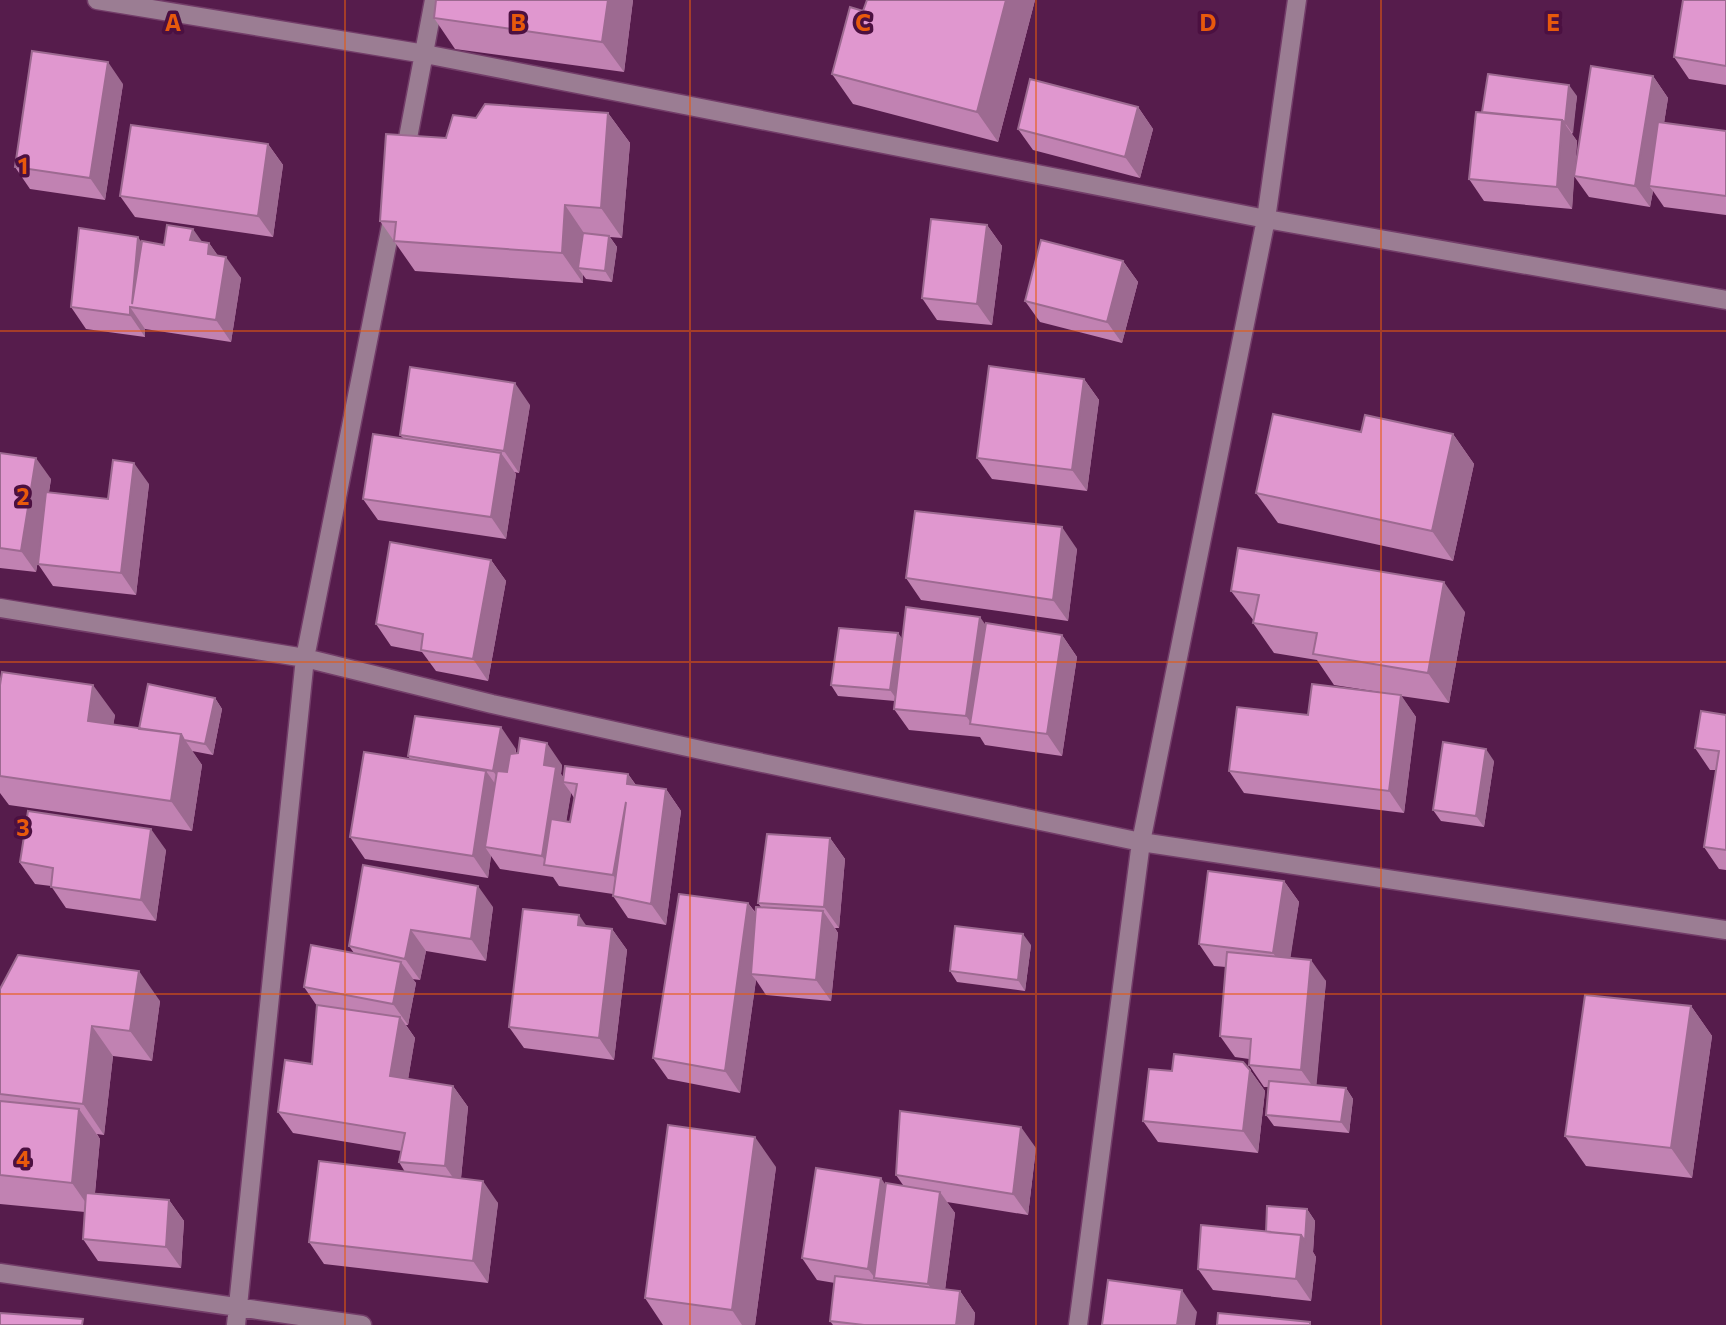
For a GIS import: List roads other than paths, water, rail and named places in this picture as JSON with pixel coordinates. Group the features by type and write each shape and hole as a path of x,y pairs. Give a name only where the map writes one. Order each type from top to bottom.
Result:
{"street":[{"path":"97,0 425,54 1266,219 1726,300"},
{"path":"236,1325 305,658 434,0"},
{"path":"1078,1325 1141,842 1266,219 1297,0"},
{"path":"0,608 305,658 628,734 1141,842 1726,930"},
{"path":"0,1273 362,1325"}]}
